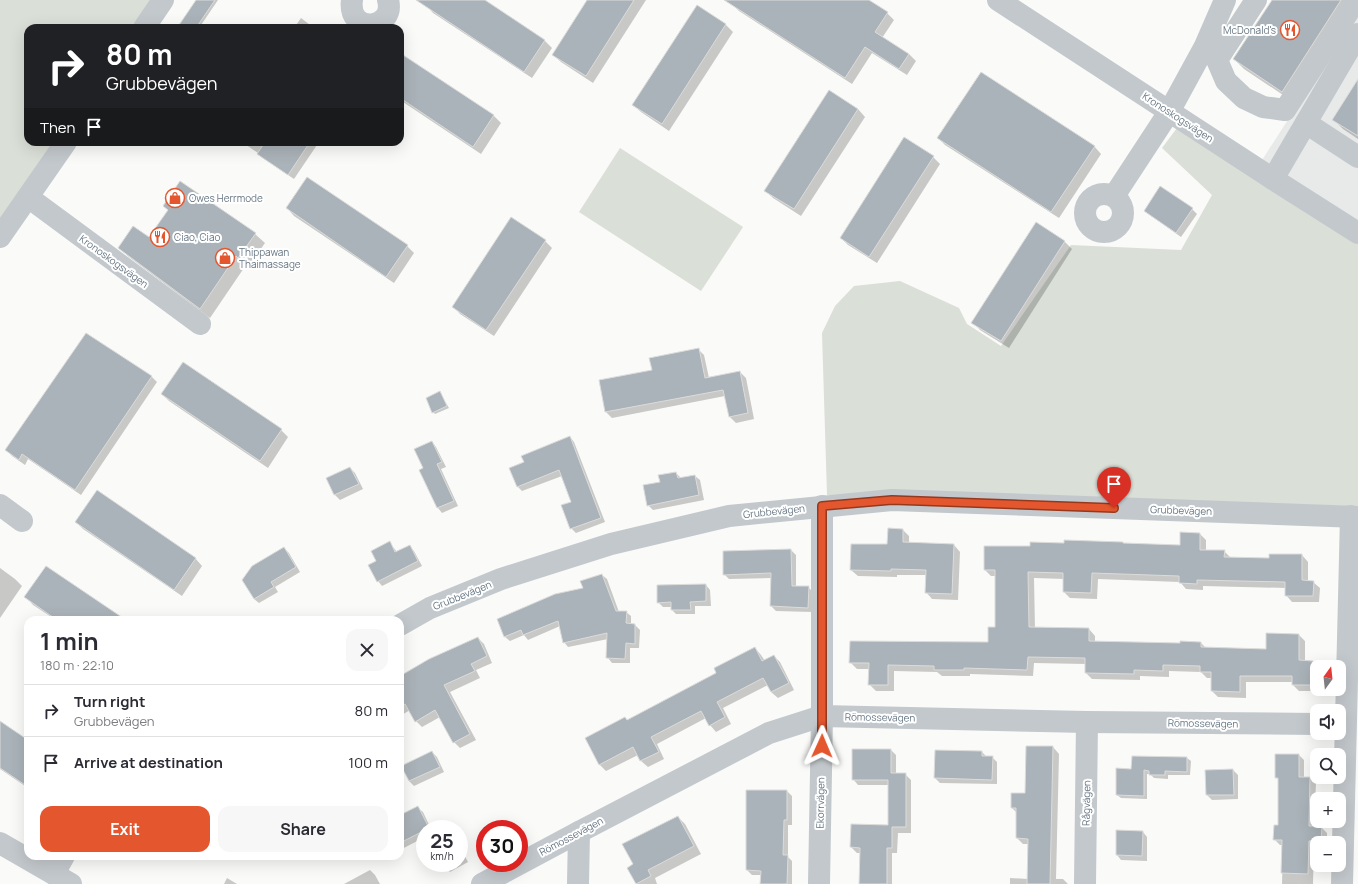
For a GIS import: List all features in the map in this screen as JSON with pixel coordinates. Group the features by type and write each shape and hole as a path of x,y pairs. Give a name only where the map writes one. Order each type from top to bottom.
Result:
{"street":[{"path":"147,24 163,0"},
{"path":"352,0 352,12 355,17 359,21 367,24"},
{"path":"373,24 382,21 386,17 389,10 388,0"},
{"name":"Kronoskogsvägen","path":"998,0 1358,233"},
{"path":"1114,196 1169,112 1205,46 1225,0"},
{"path":"1256,0 1217,60 1226,81 1244,98 1263,107 1285,110 1356,0"},
{"path":"1273,179 1358,34"},
{"path":"1306,123 1358,157"},
{"path":"0,237 63,146"},
{"name":"Kronoskogsvägen","path":"28,198 200,324"},
{"name":"Grubbevägen","path":"404,623 430,608 501,580 611,544 730,516 892,500 1355,517"},
{"path":"0,505 22,521"},
{"name":"Ekorrvägen","path":"819,884 822,716 822,506"},
{"path":"1344,704 1355,517"},
{"name":"Römossevägen","path":"482,884 769,733 822,716 1088,722 1310,724"},
{"name":"Rågvägen","path":"1085,884 1088,722"},
{"path":"1342,884 1351,780 1345,740"},
{"path":"578,884 579,832"},
{"path":"0,843 24,854"},
{"path":"38,860 63,871"}],"shaded area":[{"path":"0,0 163,0 147,24 24,24 24,146 63,146 0,237"},
{"path":"1358,10 1358,233 1257,168"},
{"path":"1183,120 1358,233 1358,513 827,495 822,333 835,306 854,286 900,281 959,308 967,324 1001,346 1071,245 1181,250 1212,195 1162,148"},
{"path":"620,148 743,227 701,291 579,212"}],"building":[{"path":"196,0 215,0 199,24 180,24"},
{"path":"416,0 485,0 545,40 524,72"},
{"path":"587,0 634,0 586,76 552,55"},
{"path":"724,0 869,0 888,12 875,32 909,54 899,69 865,47 845,78"},
{"name":"McDonald's","path":"1272,0 1341,0 1282,92 1233,59"},
{"path":"697,5 726,24 662,124 632,105"},
{"path":"404,56 494,115 473,147 404,101"},
{"path":"981,72 1095,146 1051,212 937,138"},
{"path":"1358,79 1358,136 1332,120"},
{"path":"829,90 858,109 794,209 764,191"},
{"path":"904,137 934,156 869,257 840,238"},
{"path":"262,146 307,146 288,175 257,154"},
{"path":"307,177 408,245 386,277 286,208"},
{"path":"180,181 256,233 238,258 236,256 200,309 118,248 133,226 149,237 168,210 163,206"},
{"path":"1160,186 1193,208 1176,233 1144,211"},
{"path":"511,217 546,240 486,330 452,307"},
{"path":"1036,222 1065,241 1001,341 971,323"},
{"path":"86,333 152,376 75,490 22,454 19,460 5,450"},
{"path":"699,348 705,378 740,371 748,413 729,417 723,390 605,412 599,380 652,370 649,358"},
{"path":"183,362 282,429 260,461 161,394"},
{"path":"440,391 447,406 432,413 426,398"},
{"path":"570,436 601,518 570,529 561,505 571,502 559,470 517,487 509,468 524,462 521,456"},
{"path":"432,441 442,462 437,464 454,501 437,508 419,470 423,468 414,449"},
{"path":"350,467 359,484 334,495 326,478"},
{"path":"676,472 678,478 695,475 699,495 647,506 643,485 660,482 658,475"},
{"path":"97,490 196,558 174,590 75,522"},
{"path":"888,528 903,529 903,542 954,544 952,594 925,593 926,570 850,570 851,544 887,544"},
{"path":"1180,532 1200,533 1200,550 1225,550 1224,557 1269,558 1269,554 1302,554 1302,580 1314,581 1313,596 1285,596 1285,582 1197,580 1197,584 1179,583 1179,576 1092,573 1091,593 1063,592 1063,573 1028,572 1029,627 1089,628 1089,641 1180,643 1180,641 1201,642 1201,647 1266,649 1266,633 1299,634 1299,660 1310,661 1310,685 1292,685 1292,676 1240,676 1240,692 1211,691 1211,672 1200,672 1200,666 1163,665 1163,671 1134,670 1134,674 1085,673 1085,658 1028,657 1027,670 964,668 964,670 934,670 934,666 888,665 888,685 868,685 869,663 849,663 850,641 988,642 988,627 995,627 995,570 984,570 984,546 1030,546 1030,542 1064,543 1064,540 1180,545"},
{"path":"390,541 395,552 410,545 418,561 377,582 368,565 376,561 371,551"},
{"path":"284,547 296,567 271,582 274,587 254,599 242,580 252,566"},
{"path":"791,549 792,586 809,586 808,608 770,606 771,573 723,575 723,551"},
{"path":"46,566 120,616 51,616 24,597"},
{"path":"602,574 616,611 627,611 626,623 635,624 635,644 626,643 625,659 606,658 607,633 563,643 558,621 523,635 521,630 504,637 497,619 555,594 583,588 580,581"},
{"path":"706,584 706,601 690,602 691,610 671,610 671,602 657,603 657,585"},
{"path":"478,637 487,656 471,664 475,671 444,685 470,734 453,743 435,710 415,722 404,705 404,674 429,659"},
{"path":"755,647 762,661 774,655 789,683 771,692 763,678 717,702 725,717 709,726 701,711 651,737 659,752 640,761 633,747 599,765 585,738 625,717 627,720 716,673 714,668"},
{"path":"0,721 24,737 24,784 0,768"},
{"path":"1026,746 1053,746 1050,884 1027,884 1028,839 1016,838 1016,808 1011,808 1011,793 1025,793"},
{"path":"852,749 891,749 891,773 906,773 906,827 892,827 892,848 887,848 887,884 859,884 860,848 850,847 851,824 888,825 888,780 852,780"},
{"path":"935,750 982,751 982,756 993,756 992,780 934,778"},
{"path":"432,751 440,767 409,781 404,772 404,765"},
{"path":"1275,754 1299,754 1299,777 1310,777 1309,826 1310,828 1322,828 1321,836 1310,836 1308,874 1281,873 1282,840 1273,840 1274,825 1278,825 1278,778 1275,778"},
{"path":"1132,756 1187,757 1187,772 1165,771 1165,775 1149,775 1149,771 1144,770 1144,796 1116,795 1116,768 1131,769"},
{"path":"1233,769 1234,795 1206,795 1205,770"},
{"path":"746,790 787,790 787,820 784,820 783,855 788,855 787,884 760,884 761,871 746,870"},
{"path":"418,806 425,820 416,820 416,835 404,841 404,813"},
{"path":"678,816 694,846 648,870 651,876 636,884 627,868 633,864 622,844"},
{"path":"1116,830 1143,831 1142,856 1116,855"}],"place":[{"name":"McDonald's","path":"1290,30"},
{"name":"Owes Herrmode","path":"175,198"},
{"name":"Ciao, Ciao","path":"160,237"},
{"name":"Thippawan Thaimassage","path":"225,258"}],"route":[{"path":"822,746 822,506 892,500 1114,508"}]}
